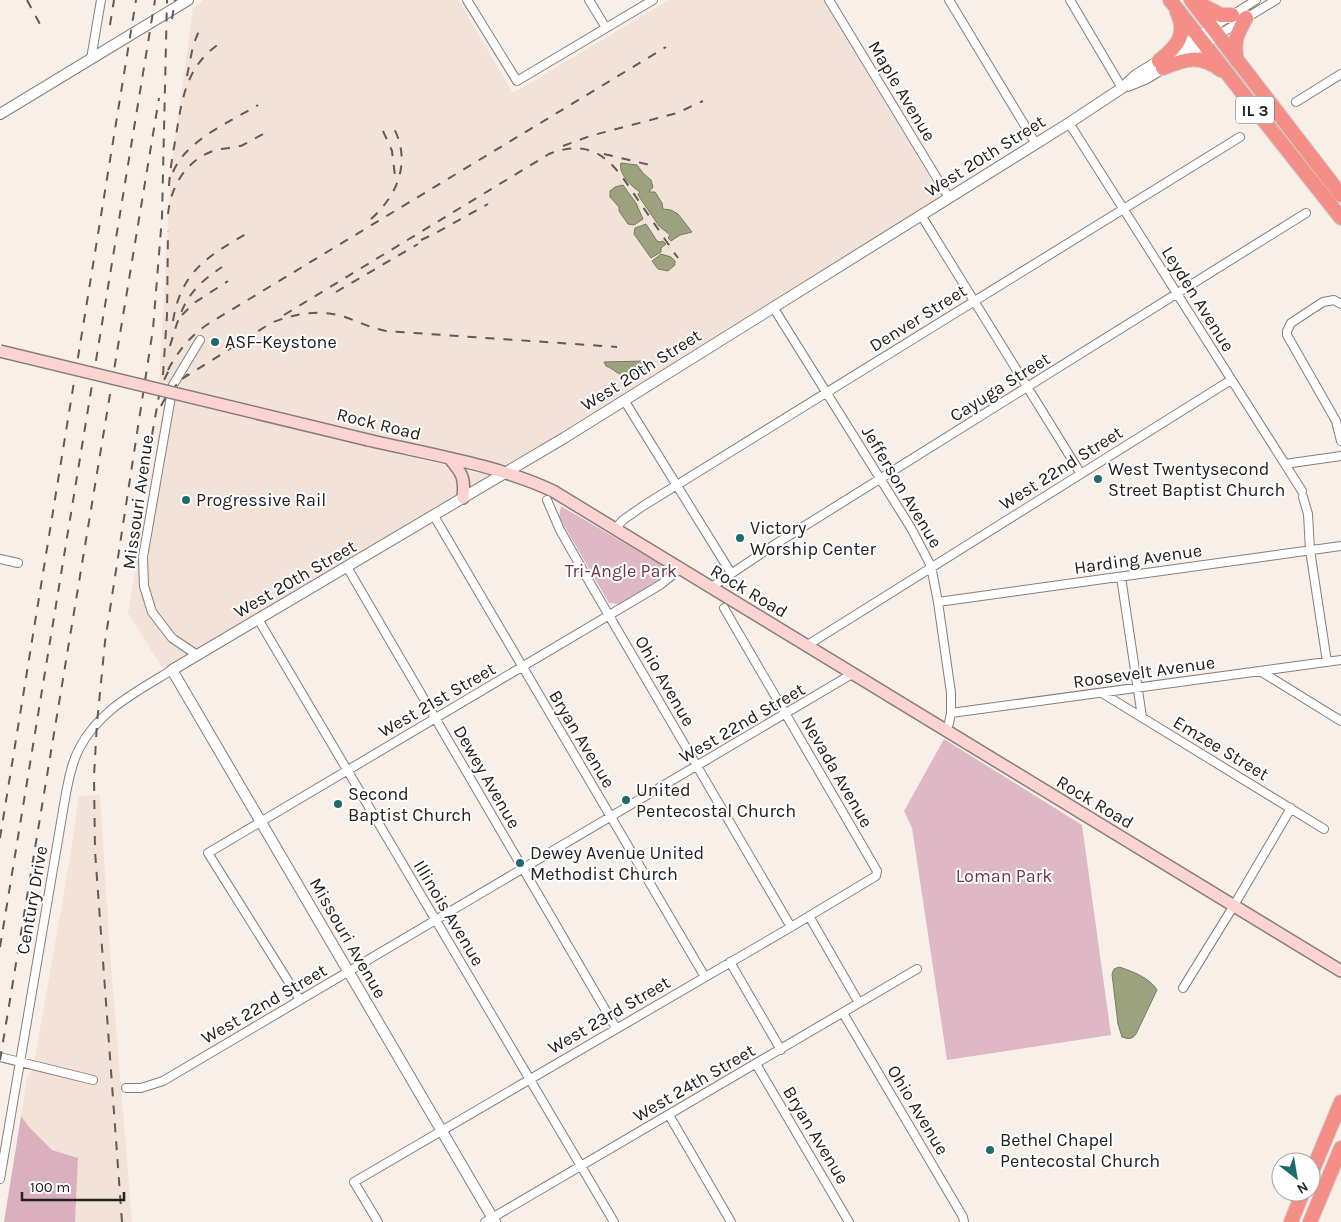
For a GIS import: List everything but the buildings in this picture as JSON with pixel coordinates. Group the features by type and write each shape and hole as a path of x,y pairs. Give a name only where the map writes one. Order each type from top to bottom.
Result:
{"highway":[{"path":"1192,0 1220,15 1239,17 1235,50 1238,62"},
{"name":"IL 3","path":"1192,0 1341,195"},
{"path":"1161,65 1179,42 1181,33 1179,16 1172,2"},
{"name":"IL 3","path":"1172,2 1341,218"},
{"path":"1161,65 1198,59 1216,66 1227,74"},
{"path":"1320,1152 1341,1102"},
{"path":"1310,1222 1341,1148"},
{"path":"1291,1222 1300,1202"}],"main road":[{"name":"Rock Road","path":"0,351 450,459 520,477 553,491 1233,907 1341,971"},
{"path":"450,459 463,477 463,498"}],"street":[{"path":"91,59 101,0"},
{"path":"0,114 188,0"},
{"path":"467,0 517,81 653,0"},
{"path":"589,0 606,28"},
{"name":"Maple Avenue","path":"829,0 949,198"},
{"path":"949,0 1036,144"},
{"name":"West 20th Street","path":"1215,32 1239,17 1256,0"},
{"name":"West 20th Street","path":"172,670 505,473 1036,144 1122,88 1145,79 1161,65 1201,40 1239,17 1276,0"},
{"path":"1074,1 1122,88"},
{"path":"1296,102 1341,74"},
{"name":"Leyden Avenue","path":"1069,123 1285,464 1302,494 1308,522 1310,550"},
{"name":"Denver Street","path":"615,529 623,520 677,485 1240,136"},
{"name":"Cayuga Street","path":"710,588 731,572 1306,213"},
{"path":"921,215 1081,474"},
{"path":"1341,304 1334,300 1323,302 1291,323 1287,331 1287,335 1336,421 1341,442"},
{"name":"Jefferson Avenue","path":"773,307 919,541 931,567 948,662 951,713 950,723 946,731"},
{"name":"Missouri Avenue","path":"196,655 172,638 152,612 144,586 143,557 173,385 200,340"},
{"name":"West 22nd Street","path":"806,646 1231,380"},
{"path":"624,400 731,572"},
{"path":"1285,464 1341,456"},
{"name":"Ohio Avenue","path":"548,500 560,530 791,927"},
{"name":"Bryan Avenue","path":"434,516 705,977"},
{"name":"Harding Avenue","path":"938,602 1341,546"},
{"path":"1310,550 1327,662"},
{"path":"0,559 18,563"},
{"name":"Dewey Avenue","path":"347,567 616,1028"},
{"name":"West 21st Street","path":"300,1000 208,853 522,668 660,585 680,570"},
{"path":"1121,577 1142,717"},
{"name":"Nevada Avenue","path":"724,608 877,873"},
{"name":"Illinois Avenue","path":"258,619 614,1222"},
{"name":"Roosevelt Avenue","path":"951,713 1341,660"},
{"name":"Missouri Avenue","path":"172,670 442,1130 491,1221"},
{"name":"Century Drive","path":"0,1179 66,793 78,750 97,722 112,707 172,670"},
{"path":"1260,671 1341,720"},
{"name":"West 22nd Street","path":"126,1088 141,1088 163,1081 786,715 852,674"},
{"name":"Emzee Street","path":"1102,693 1324,829"},
{"path":"1183,988 1291,808"},
{"name":"West 23rd Street","path":"378,1222 354,1182 791,927 876,876 877,873"},
{"path":"809,916 860,1003"},
{"path":"730,962 781,1050"},
{"name":"West 24th Street","path":"491,1221 581,1166 917,969"},
{"name":"Ohio Avenue","path":"843,1013 964,1217 964,1222"},
{"path":"0,1057 94,1080"},
{"name":"Bryan Avenue","path":"756,1064 849,1222"},
{"path":"669,1115 731,1222"}],"shaded area":[{"path":"203,0 458,0 513,93 669,0 823,0 941,196 504,467 159,385 171,169 193,8"},
{"path":"621,163 637,165 651,180 653,187 649,192 655,192 662,203 663,209 671,210 678,214 692,232 680,235 671,241 668,238 670,235 659,226 640,198 638,194 640,192 624,176"},
{"path":"623,185 636,203 643,219 634,225 628,224 619,211 619,207 610,197 610,191 615,187"},
{"path":"646,224 657,241 663,241 666,244 661,248 661,252 651,258 634,234 635,228"},
{"path":"661,254 671,257 675,261 675,265 668,271 658,269 652,261"},
{"path":"604,362 652,362 652,365 628,375 618,373 606,366"},
{"path":"165,398 490,476 163,669 128,613"},
{"path":"100,795 110,952 132,1222 75,1222 78,1158 52,1150 21,1116 27,1078 35,1058 79,796"},
{"path":"1119,967 1145,979 1157,990 1136,1034 1130,1038 1122,1037 1118,1024 1112,974 1114,969"},
{"path":"21,1116 52,1150 78,1158 75,1222 4,1222"}],"green space":[{"name":"Tri-Angle Park","path":"561,506 667,568 668,572 665,576 624,602 618,604 609,603 559,517"},
{"name":"Loman Park","path":"944,739 1082,825 1111,1035 947,1060 912,828 904,811"}],"railway":[{"path":"27,0 42,28"},
{"path":"110,25 114,0"},
{"path":"0,838 136,0"},
{"path":"0,947 155,0"},
{"path":"122,1222 95,851 94,776 105,642 153,329 162,217 167,0"},
{"path":"172,19 175,0"},
{"path":"187,76 193,46 200,28"},
{"path":"169,186 181,108 188,83 201,60 222,42"},
{"path":"168,370 185,344 208,324 666,47"},
{"path":"0,1060 159,98"},
{"path":"563,146 590,136 677,113 703,101"},
{"path":"173,172 179,161 198,141 258,105"},
{"path":"371,219 389,199 395,187 402,163 398,138 392,125"},
{"path":"383,131 392,151 395,176"},
{"path":"168,214 177,183 197,160 216,150 243,145 267,132"},
{"path":"284,315 549,154 566,149 581,149 593,152 604,158 614,167 623,177 678,258"},
{"path":"604,154 650,165"},
{"path":"421,240 488,204"},
{"path":"163,375 167,315 168,231"},
{"path":"173,321 177,303 190,276 210,257 251,231"},
{"path":"336,292 418,244"},
{"path":"170,346 178,320 187,300 200,284 222,267"},
{"path":"182,315 194,303 228,281"},
{"path":"182,379 271,323 308,313 326,313 345,317 386,331 617,347"},
{"path":"159,397 171,366"},
{"path":"161,406 169,393 188,374"},
{"path":"152,435 160,390"}],"place":[{"name":"ASF-Keystone","path":"215,342"},
{"name":"West Twentysecond Street Baptist Church","path":"1098,479"},
{"name":"Progressive Rail","path":"186,500"},
{"name":"Victory Worship Center","path":"740,538"},
{"name":"United Pentecostal Church","path":"626,800"},
{"name":"Second Baptist Church","path":"338,804"},
{"name":"Dewey Avenue United Methodist Church","path":"520,863"},
{"name":"Bethel Chapel Pentecostal Church","path":"990,1150"}]}
